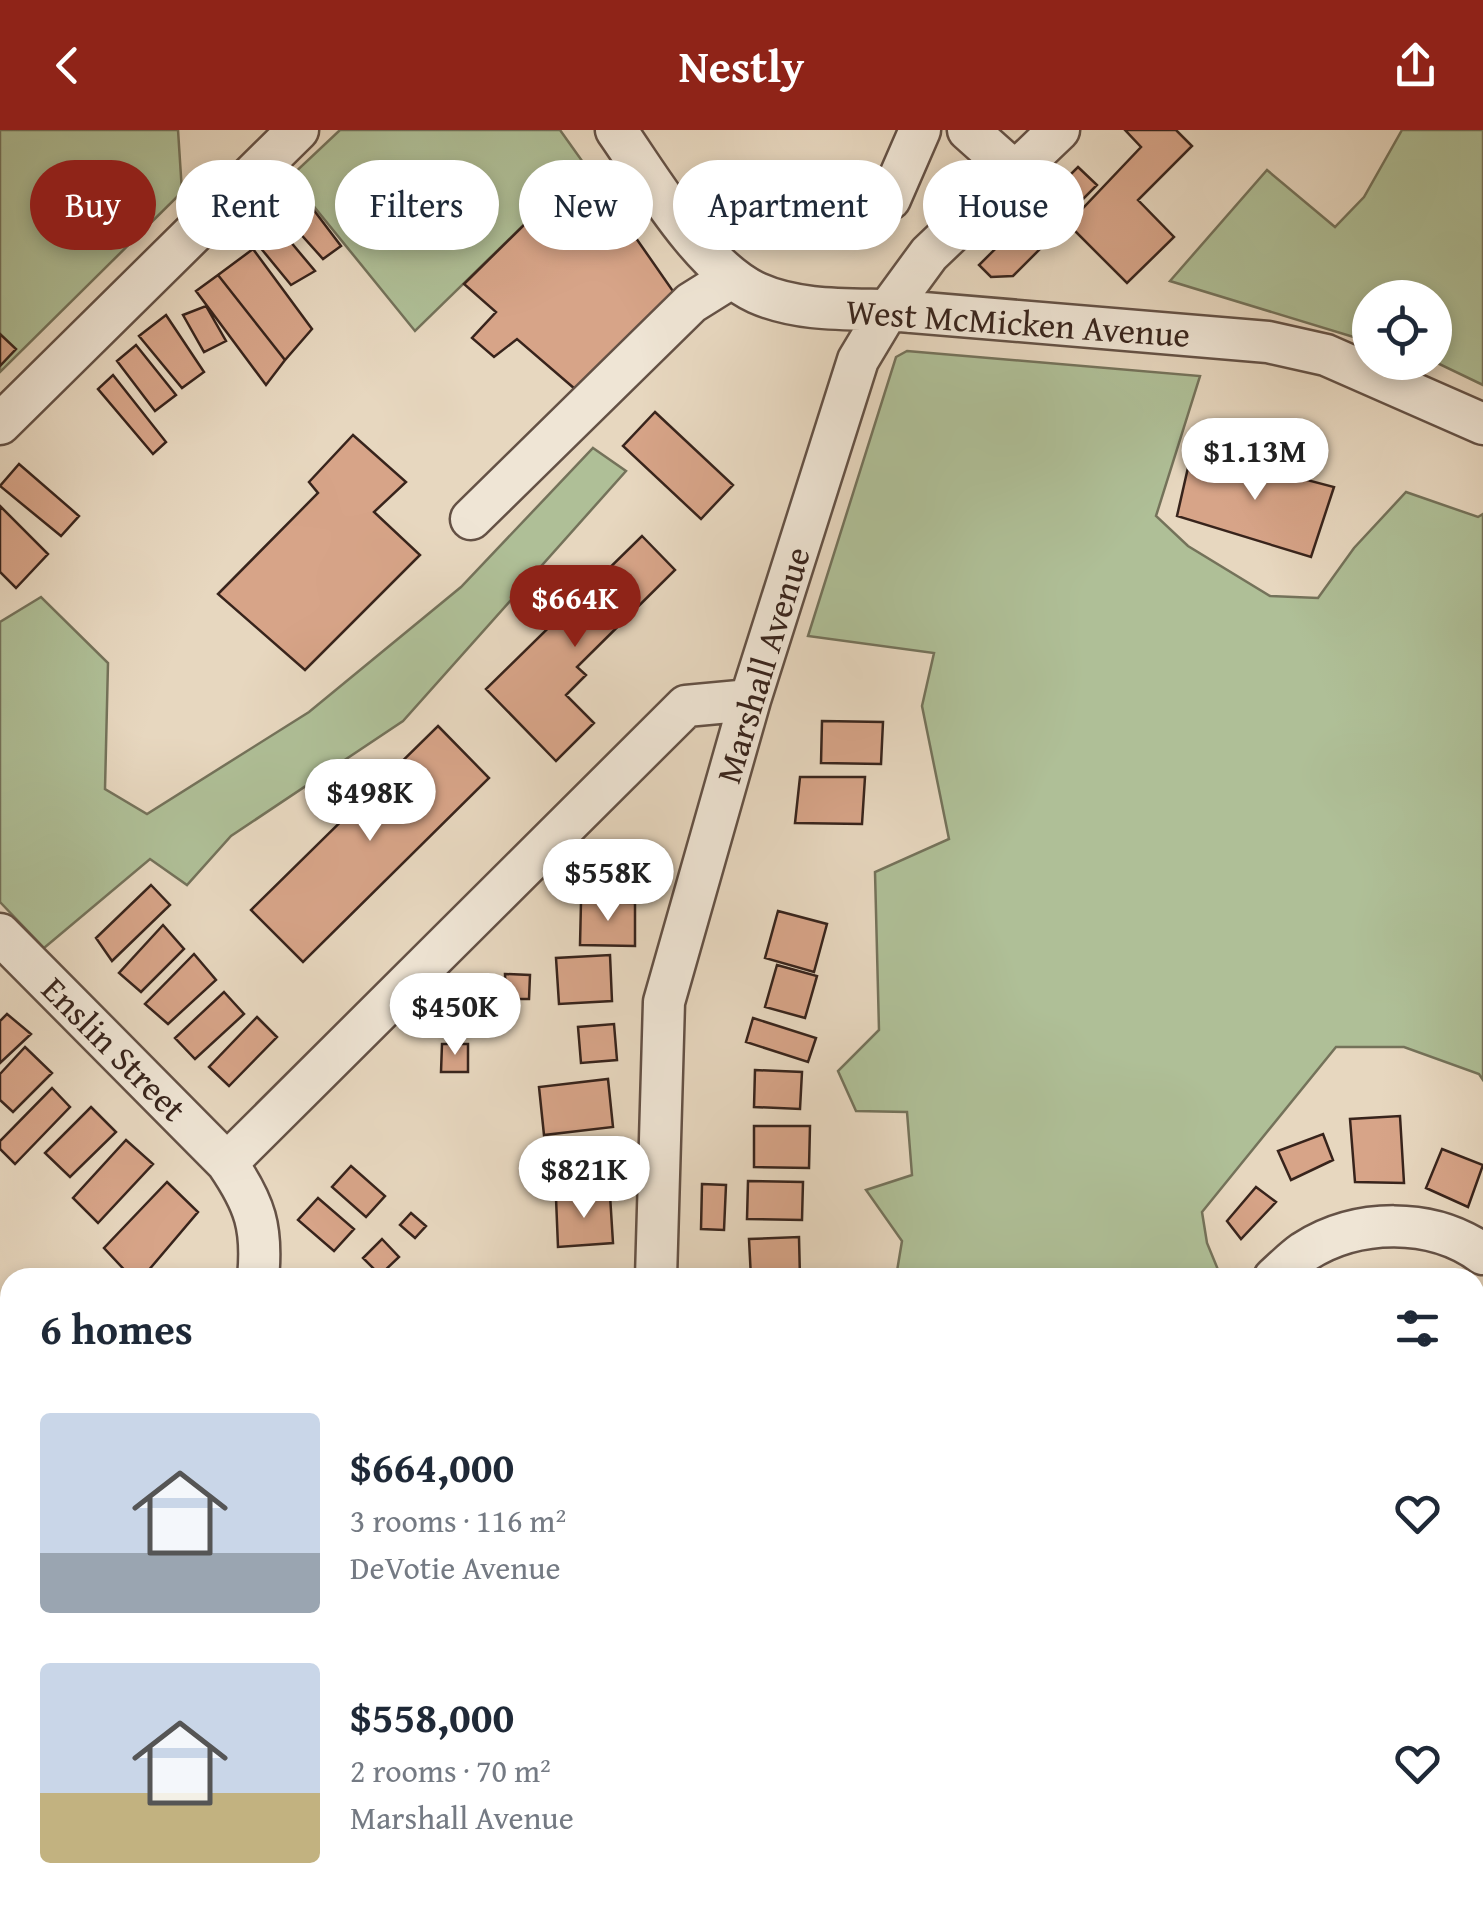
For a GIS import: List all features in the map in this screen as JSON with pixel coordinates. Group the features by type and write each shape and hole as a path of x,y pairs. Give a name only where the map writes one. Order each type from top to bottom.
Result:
{"street":[{"path":"0,424 298,130"},
{"name":"West McMicken Avenue","path":"616,130 682,224 731,278 758,294 793,304 1268,342 1326,355 1483,424"},
{"path":"903,169 920,130"},
{"path":"968,130 1002,160"},
{"name":"Marshall Avenue","path":"1028,160 1059,130"},
{"name":"Marshall Avenue","path":"656,1268 664,1002 750,700 858,360 888,310 933,250"},
{"path":"471,520 691,303 731,278"},
{"path":"227,1163 686,706 750,700"},
{"name":"Enslin Street","path":"0,934 227,1163 246,1190 258,1218 259,1268"},
{"path":"1286,1268 1330,1238 1359,1229 1389,1226 1448,1236 1483,1254"}],"green space":[{"path":"0,130 178,130 176,198 156,218 156,160 30,160 30,250 123,250 0,372"},
{"path":"340,130 560,130 581,160 519,160 519,229 499,249 499,160 335,160 335,232 315,208 315,160 308,160"},
{"path":"1402,130 1483,130 1483,385 1452,370 1452,280 1352,280 1352,337 1170,281 1267,170 1335,227 1364,197"},
{"path":"349,250 498,250 415,331"},
{"path":"907,351 1200,376 1156,516 1188,546 1270,596 1318,598 1354,548 1406,492 1478,517 1483,514 1483,1080 1479,1074 1404,1047 1336,1047 1202,1212 1207,1243 1217,1268 898,1268 902,1241 866,1190 912,1175 907,1112 856,1111 838,1071 879,1030 875,872 949,839 922,706 934,653 808,636 896,357"},
{"path":"593,448 626,471 403,721 231,836 187,885 150,859 44,948 0,902 0,622 41,597 108,663 105,789 147,814 309,712 461,587"}],"building":[{"path":"1125,130 1176,130 1192,146 1138,200 1174,237 1127,283 1084,240 1084,207 1141,147"},
{"path":"1084,173 1097,185 1084,198"},
{"path":"315,212 335,238 335,250 323,259 315,250"},
{"path":"519,230 519,250 644,250 675,294 575,389 517,339 494,357 472,338 496,312 464,284"},
{"path":"254,250 312,329 285,360 218,275"},
{"path":"262,250 297,250 315,271 291,285"},
{"path":"994,250 1039,250 1013,276 991,277 979,265"},
{"path":"218,275 285,360 266,385 196,291"},
{"path":"206,306 226,341 204,352 183,315"},
{"path":"166,315 204,372 182,388 139,336"},
{"path":"0,334 16,349 0,366"},
{"path":"136,345 176,395 155,411 117,361"},
{"path":"113,375 166,442 153,454 98,389"},
{"path":"655,412 733,485 701,519 623,446"},
{"path":"353,435 406,482 374,512 420,555 305,670 218,594 318,493 309,482"},
{"path":"1192,450 1334,487 1311,557 1177,516"},
{"path":"19,464 79,516 61,536 0,486"},
{"path":"0,506 48,554 16,588 0,572"},
{"path":"642,536 675,570 577,667 586,675 566,695 594,723 556,761 486,689"},
{"path":"822,721 883,722 881,764 821,763"},
{"path":"438,726 489,778 303,962 251,910"},
{"path":"800,777 865,777 862,824 795,823"},
{"path":"151,885 170,905 112,961 96,938"},
{"path":"581,902 635,903 635,946 580,945"},
{"path":"778,911 827,924 814,972 765,958"},
{"path":"163,925 184,949 141,992 119,973"},
{"path":"194,954 216,980 168,1024 145,1004"},
{"path":"610,955 612,1001 559,1004 556,958"},
{"path":"777,965 817,976 805,1018 765,1007"},
{"path":"505,974 530,975 529,999 506,999"},
{"path":"224,992 244,1014 195,1059 175,1038"},
{"path":"7,1014 31,1034 0,1063 0,1021"},
{"path":"257,1017 277,1037 229,1086 209,1067"},
{"path":"753,1018 816,1038 808,1062 746,1042"},
{"path":"614,1024 617,1060 581,1063 578,1027"},
{"path":"442,1044 468,1044 468,1072 441,1072"},
{"path":"25,1047 52,1073 13,1112 0,1100 0,1074"},
{"path":"755,1070 802,1072 800,1109 754,1107"},
{"path":"608,1079 613,1127 544,1135 539,1087"},
{"path":"52,1088 70,1107 15,1164 0,1149 0,1141"},
{"path":"91,1107 116,1132 70,1177 45,1153"},
{"path":"1400,1116 1404,1183 1355,1182 1350,1119"},
{"path":"754,1126 810,1126 809,1168 754,1167"},
{"path":"1323,1134 1333,1160 1291,1180 1278,1151"},
{"path":"126,1140 153,1164 98,1223 73,1198"},
{"path":"605,1143 608,1170 556,1176 553,1149"},
{"path":"1442,1149 1483,1165 1468,1207 1426,1188"},
{"path":"351,1166 385,1196 366,1217 332,1187"},
{"path":"748,1181 803,1182 802,1220 747,1219"},
{"path":"167,1182 198,1212 150,1268 123,1268 104,1248"},
{"path":"702,1184 726,1185 724,1230 701,1229"},
{"path":"1256,1187 1276,1202 1241,1239 1227,1221"},
{"path":"610,1195 613,1243 558,1247 556,1198"},
{"path":"318,1198 354,1229 334,1251 298,1220"},
{"path":"411,1213 426,1226 415,1238 400,1225"},
{"path":"799,1237 800,1268 750,1268 749,1239"},
{"path":"382,1239 399,1257 387,1268 373,1268 363,1258"}]}
